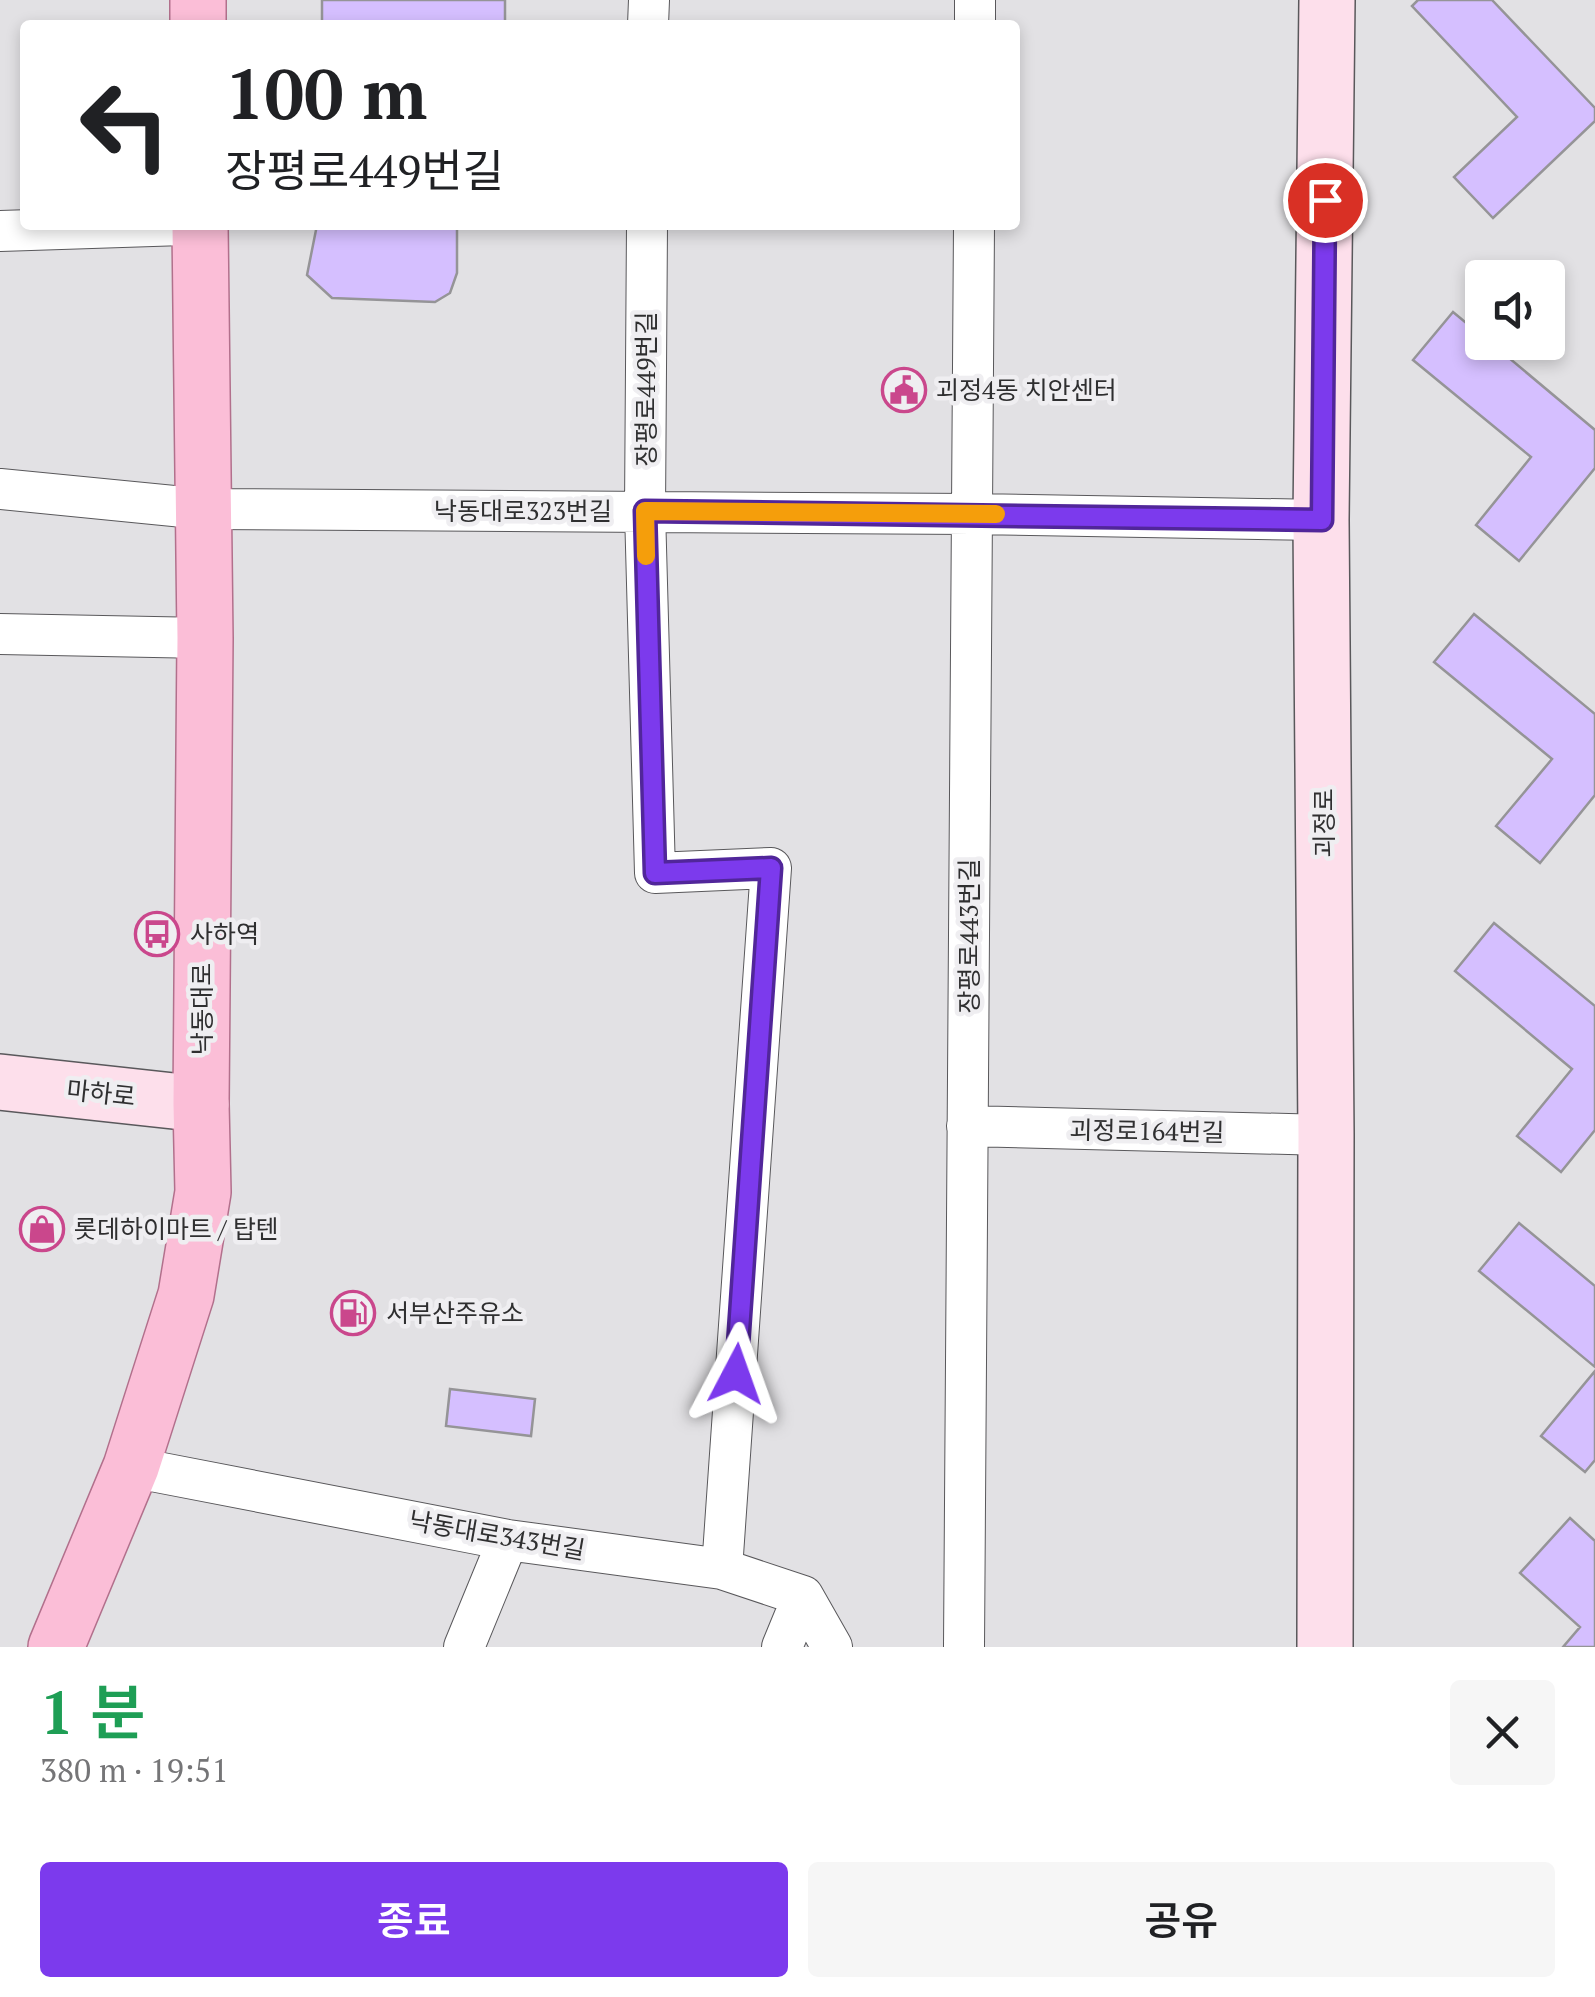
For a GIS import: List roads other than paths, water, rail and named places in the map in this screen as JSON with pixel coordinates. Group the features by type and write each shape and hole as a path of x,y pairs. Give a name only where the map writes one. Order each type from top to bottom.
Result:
{"main road":[{"name":"괴정로","path":"1325,1647 1322,520 1327,0"},
{"name":"낙동대로","path":"56,1647 131,1467 186,1295 203,1192 205,638 200,230"},
{"name":"마하로","path":"0,1082 202,1104"}],"street":[{"path":"0,231 30,230"},
{"name":"장평로449번길","path":"647,230 645,511 655,873 771,868 722,1569"},
{"name":"장평로443번길","path":"964,1647 974,230"},
{"name":"낙동대로323번길","path":"0,489 204,509 1322,520"},
{"path":"0,634 205,638"},
{"name":"괴정로164번길","path":"968,1126 1326,1136"},
{"name":"낙동대로343번길","path":"131,1467 508,1540 722,1569 803,1596"},
{"path":"464,1647 508,1540"},
{"path":"782,1647 803,1596"},
{"path":"803,1596 832,1647"}],"place":[{"name":"괴정4동 치안센터","path":"904,390"},
{"name":"사하역","path":"157,934"},
{"name":"롯데하이마트 / 탑텐","path":"42,1229"},
{"name":"서부산주유소","path":"353,1313"}]}
